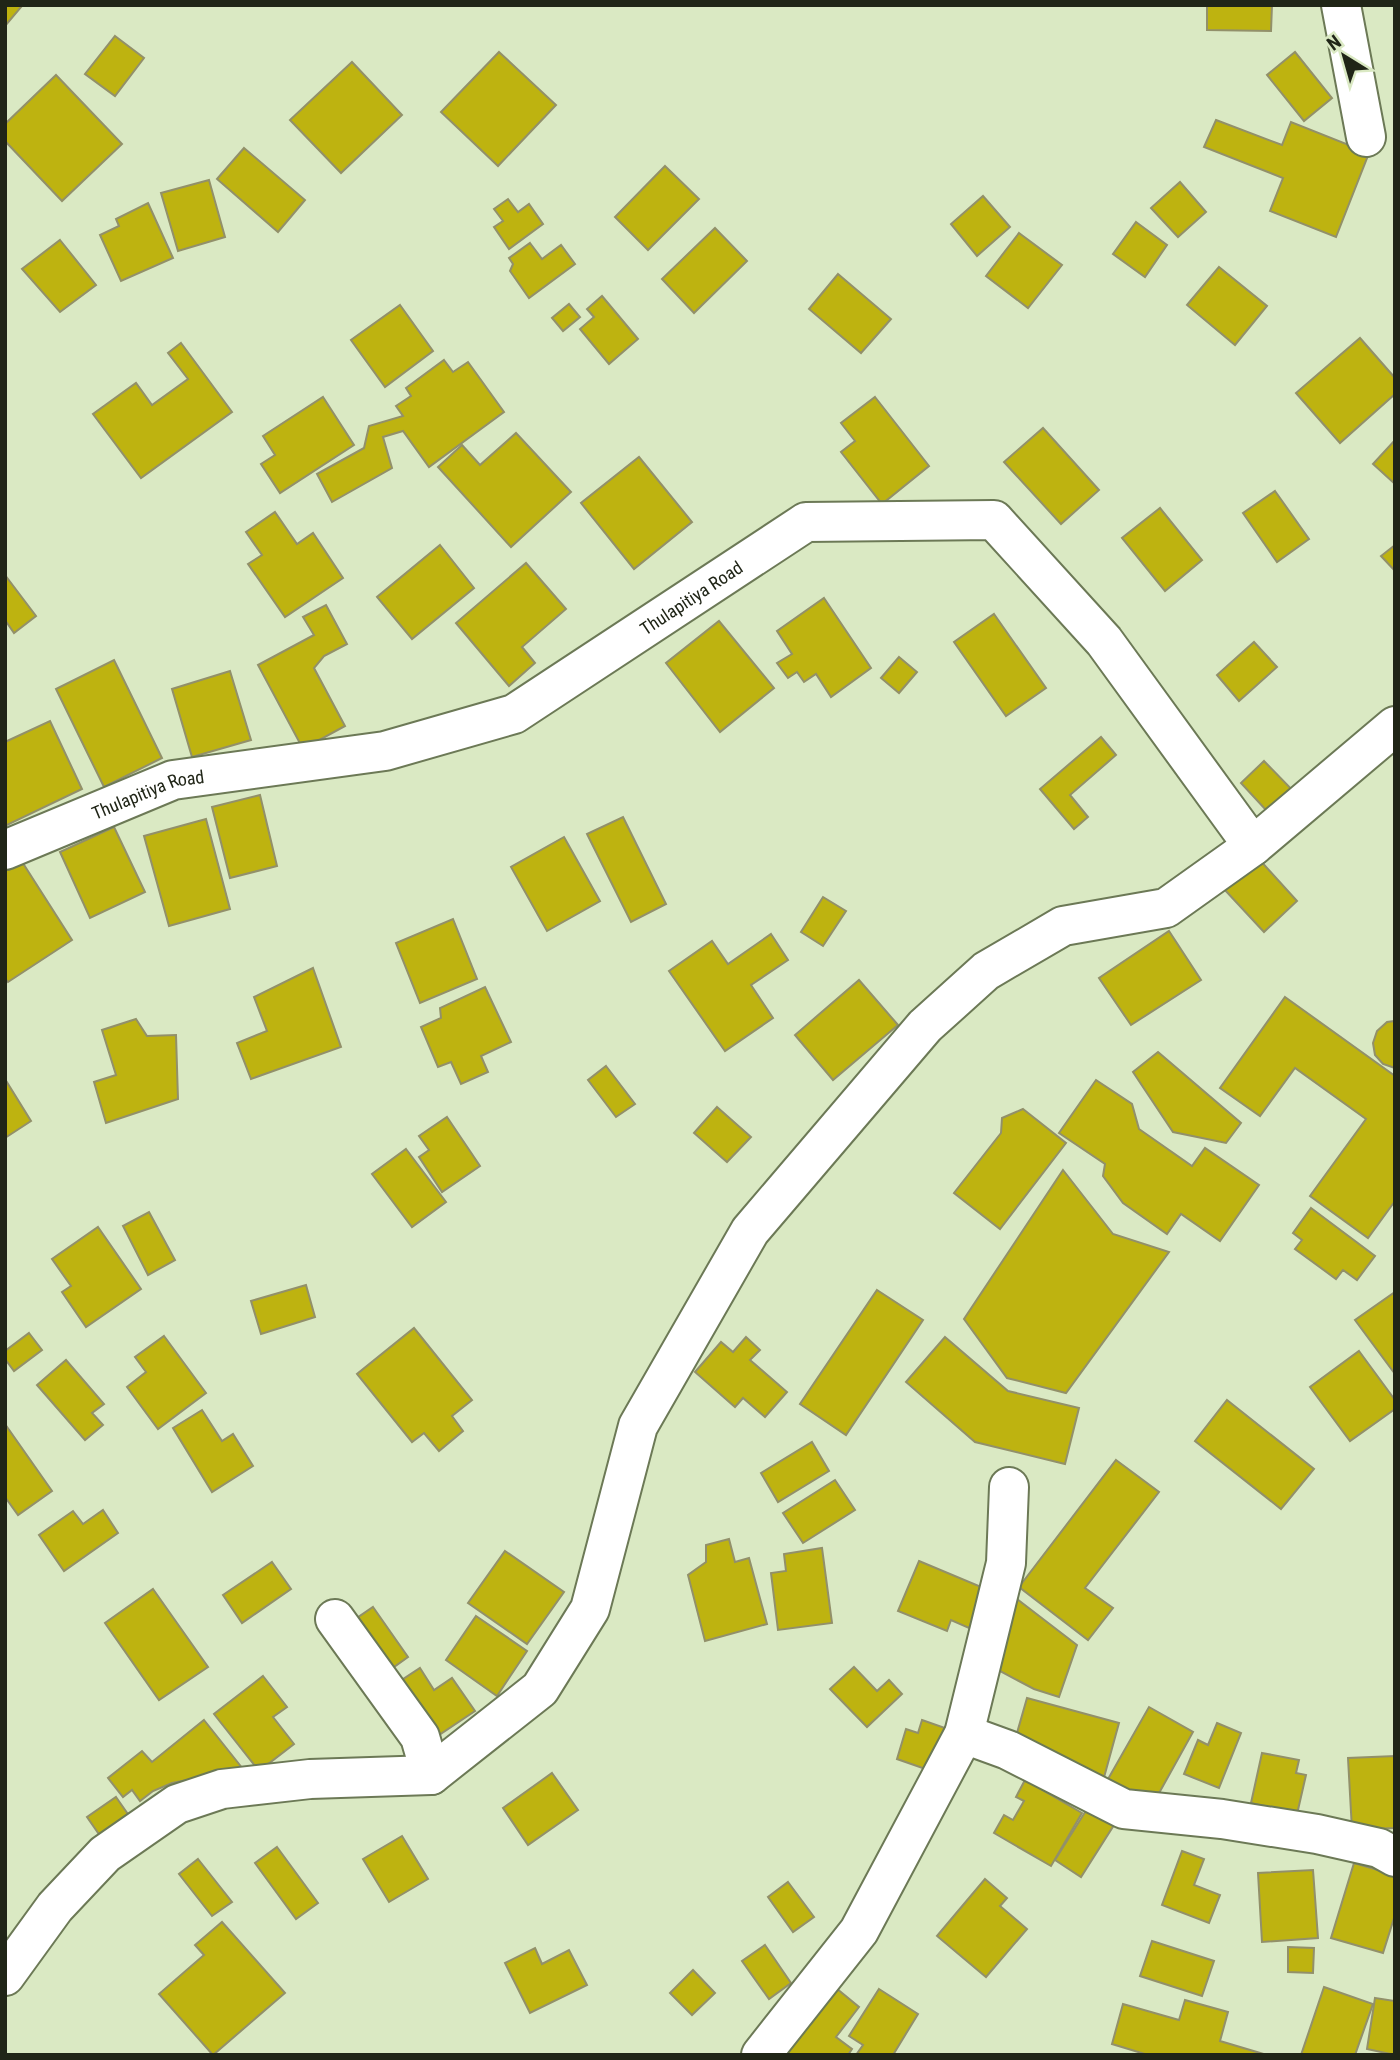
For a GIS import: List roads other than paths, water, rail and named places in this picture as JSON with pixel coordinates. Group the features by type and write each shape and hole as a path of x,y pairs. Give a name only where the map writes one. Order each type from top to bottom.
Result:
{"street":[{"path":"1341,5 1366,137"},
{"name":"Thulapitiya Road","path":"5,850 173,780 385,751 514,713 806,522 906,519 994,520 1104,641 1253,846"},
{"path":"5,1976 55,1907 105,1854 177,1804 222,1789 310,1779 431,1775 540,1689 590,1609 638,1426 750,1231 925,1026 986,971 1063,926 1166,908 1253,846 1395,726"},
{"path":"761,2055 859,1931 964,1734 1006,1563 1009,1487"},
{"path":"335,1619 421,1737 431,1775"},
{"path":"964,1734 1008,1750 1124,1808 1222,1819 1317,1834 1379,1848 1395,1857"}]}
